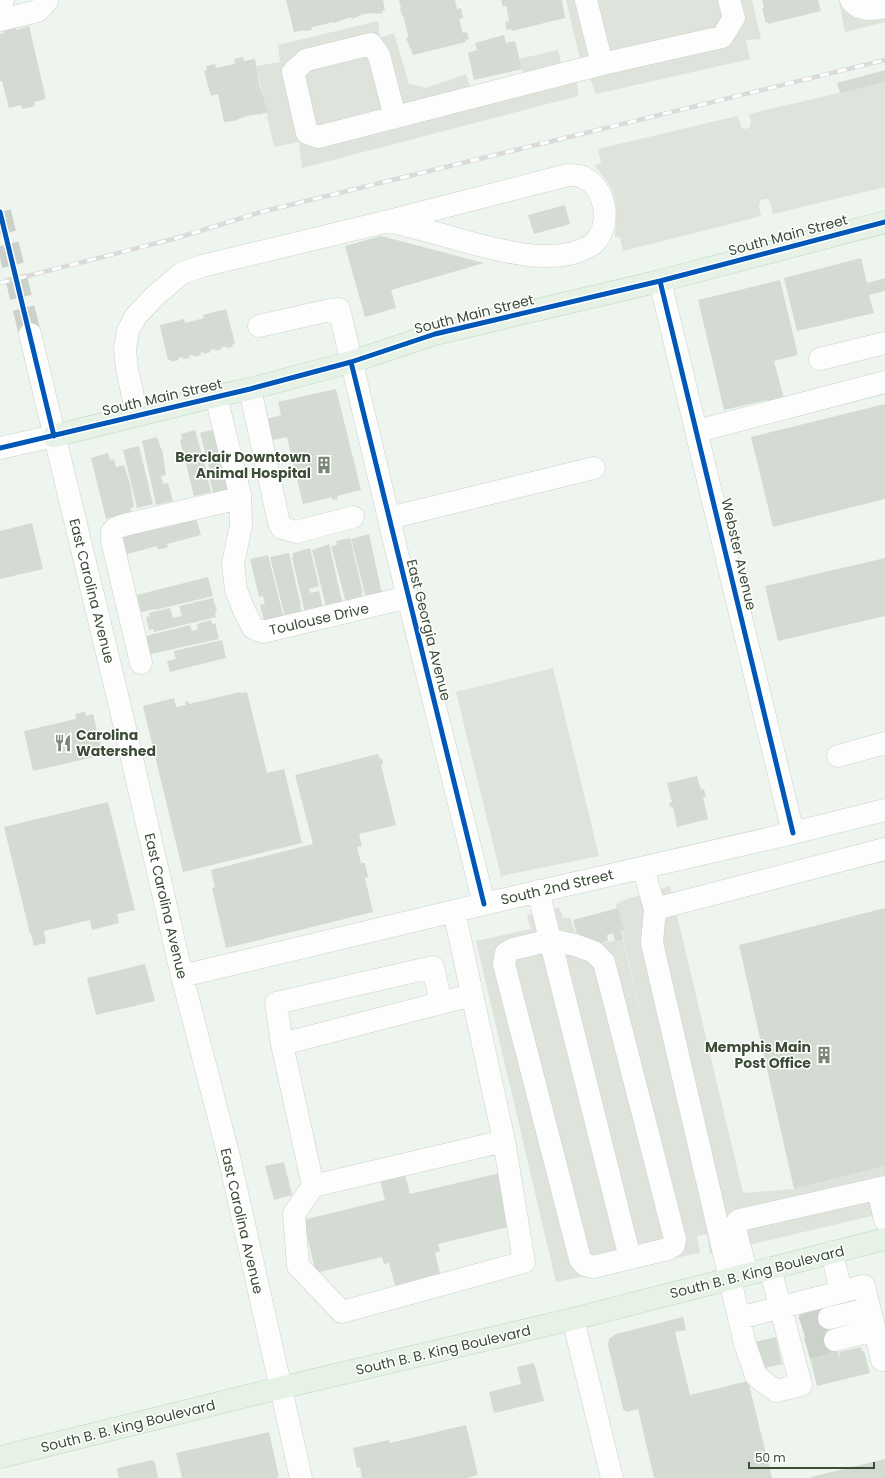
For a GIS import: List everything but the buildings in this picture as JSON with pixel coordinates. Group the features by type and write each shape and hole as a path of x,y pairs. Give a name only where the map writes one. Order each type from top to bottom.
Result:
{"main road":[{"name":"South Main Street","path":"54,436 250,389 351,362 436,334 660,281 885,222"},
{"name":"South B. B. King Boulevard","path":"0,1457 280,1388 573,1319 885,1239"}],"street":[{"path":"0,1 4,0"},
{"path":"0,20 38,11 47,0"},
{"path":"586,0 602,64"},
{"path":"394,117 379,55 371,44 306,60 293,72 307,133 318,137 602,64 722,37 734,18 729,0"},
{"path":"851,0 854,4 865,9 875,10 885,7"},
{"path":"137,415 125,349 128,331 136,316 155,296 182,273 202,266 390,221 568,175 581,176 592,183 600,194 605,211 603,229 595,243 579,251 561,255 511,253 390,221"},
{"name":"Webster Avenue","path":"660,281 793,833"},
{"name":"East Georgia Avenue","path":"259,326 339,309 484,904"},
{"name":"East Carolina Avenue","path":"30,334 124,723 182,976 228,1157 301,1478"},
{"path":"820,359 885,343"},
{"path":"697,431 885,382"},
{"path":"250,389 279,523 282,528 296,532 353,517"},
{"name":"Toulouse Drive","path":"216,396 240,498 241,525 234,564 236,590 253,628 263,632 408,597"},
{"name":"South Main Street","path":"0,448 54,436"},
{"path":"389,518 594,468"},
{"path":"141,663 112,541 112,532 116,528 124,525 240,498"},
{"path":"838,756 885,743"},
{"name":"South 2nd Street","path":"182,976 538,891 793,833 885,810"},
{"path":"655,909 885,849"},
{"path":"643,868 655,909 652,943 739,1276"},
{"path":"538,891 630,1258"},
{"path":"454,911 504,1141 524,1262 342,1312 298,1266 294,1214 313,1186 504,1141"},
{"path":"551,940 575,945 594,952 604,962 675,1239 674,1245 668,1249 630,1258 593,1267 585,1265 580,1259 504,964 506,954 513,949 551,940"},
{"path":"313,1186 282,1044 276,1004 433,967 441,1003"},
{"path":"282,1044 472,995"},
{"path":"770,1268 780,1307 795,1329 800,1350 801,1385 776,1391 756,1376 745,1344 739,1318 739,1276 735,1229 737,1222 740,1220 882,1188 885,1220"},
{"path":"832,1252 841,1292"},
{"path":"739,1318 864,1286 882,1360"},
{"path":"829,1318 872,1319"},
{"path":"573,1319 612,1478"},
{"path":"835,1340 872,1319"}],"shaded area":[{"path":"566,0 752,0 761,39 746,40 750,59 596,94 589,76 577,80 578,96 302,168 299,142 274,147 256,66 280,62 278,45 378,21 380,38 394,33 409,84 426,88 466,74 470,87 524,76 519,59 558,50 562,67 580,59"},
{"path":"850,0 885,0 885,22 845,32 839,2"},
{"path":"885,82 885,187 773,214 770,202 767,199 764,199 760,201 759,207 761,216 623,251 620,237 617,236 615,238 616,206 613,191 608,182 594,165 601,162 598,149 737,116 742,128 746,129 750,127 751,122 749,114"},
{"path":"553,668 599,856 501,876 456,692"},
{"path":"670,886 743,1193 794,1189 885,1166 885,1213 710,1254 707,1234 697,1236 700,1253 556,1282 476,941 531,929 527,915 559,907 563,918 570,918 579,942 592,939 594,945 623,939 648,1047 616,904 627,899"}],"tunnel":[{"path":"0,212 30,334"},
{"path":"802,1327 829,1318"},
{"path":"807,1348 835,1340"}],"railway":[{"path":"0,283 177,238 261,212 885,60"}],"cycle path":[{"path":"0,212 54,436"},
{"path":"0,448 250,389 351,362 435,334 660,281 885,222"},
{"path":"660,281 793,833"},
{"path":"351,362 484,904"}],"place":[{"name":"Berclair Downtown Animal Hospital","path":"324,465"},
{"name":"Carolina Watershed","path":"63,743"},
{"name":"Memphis Main Post Office","path":"824,1055"}]}
